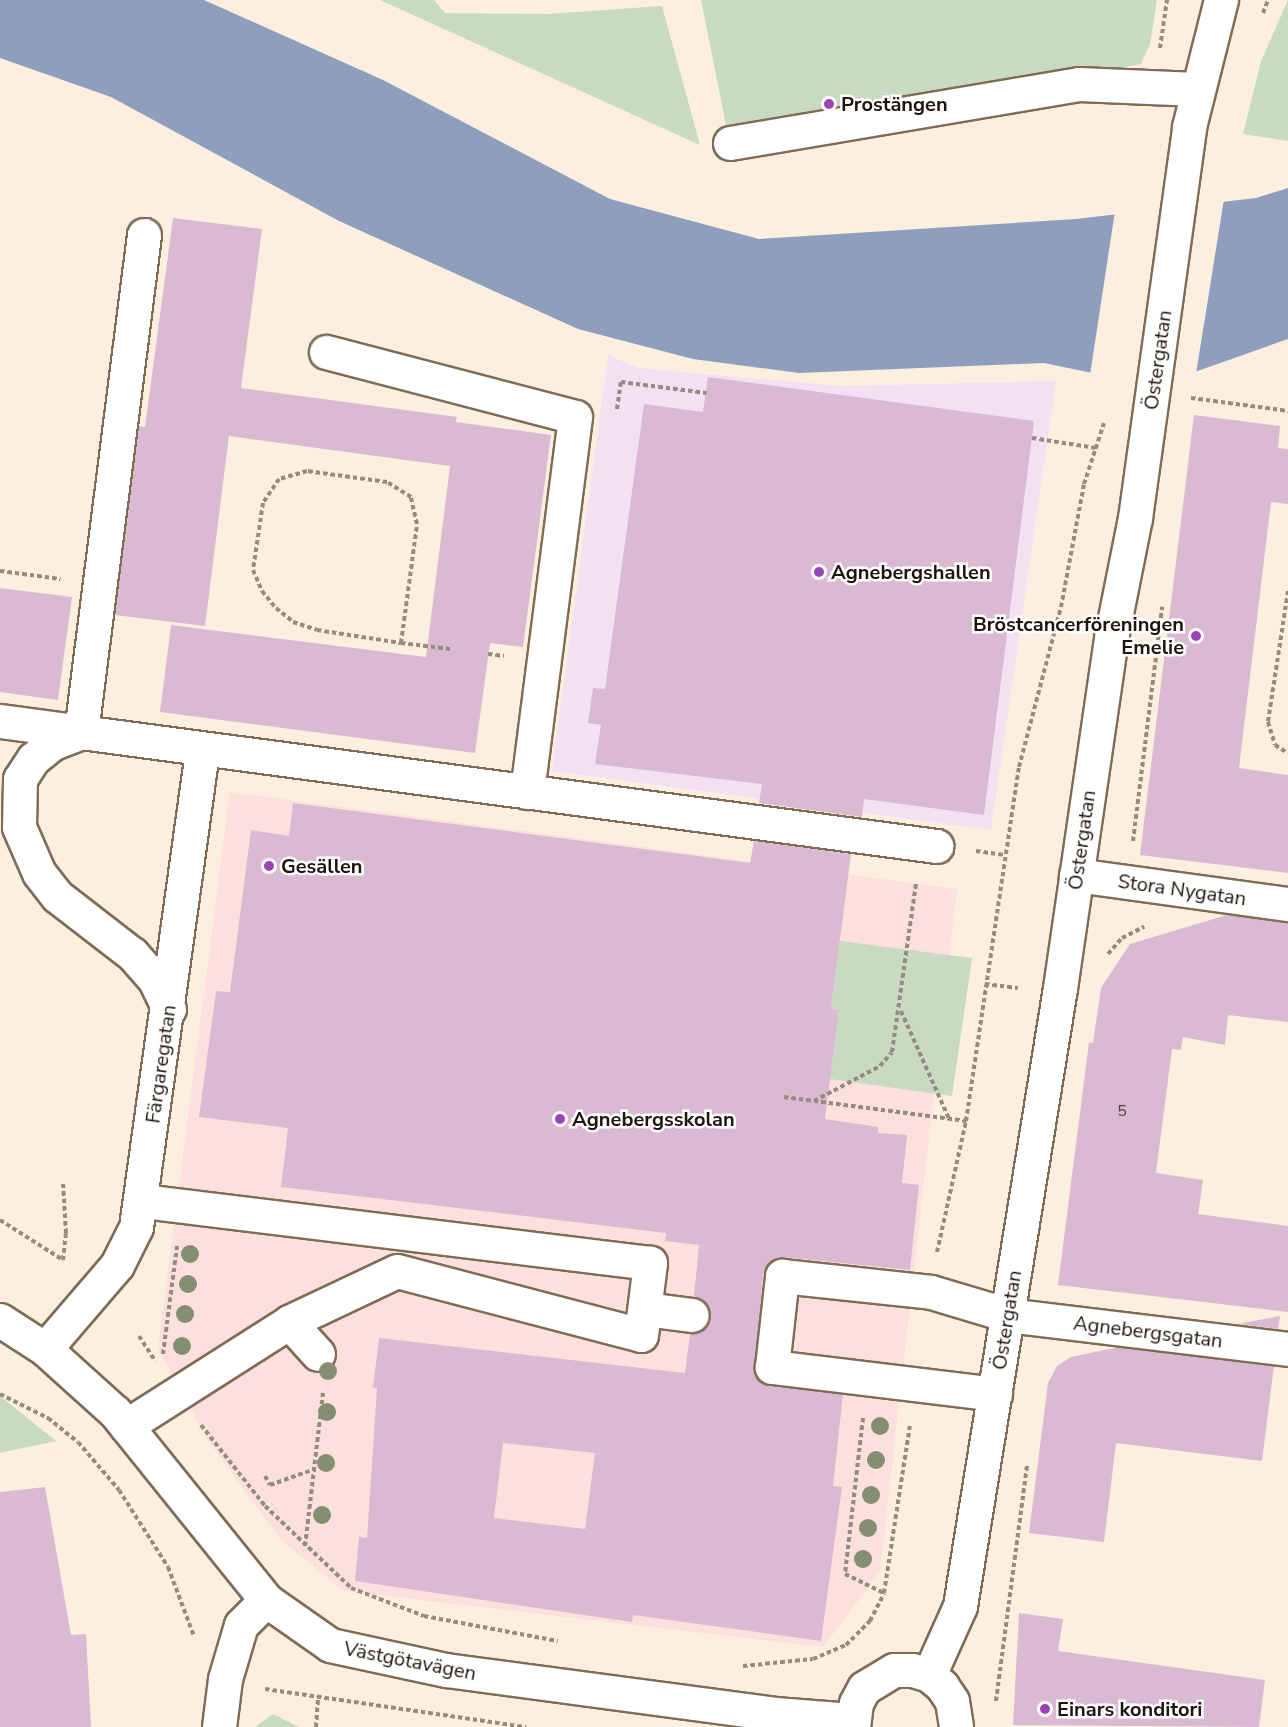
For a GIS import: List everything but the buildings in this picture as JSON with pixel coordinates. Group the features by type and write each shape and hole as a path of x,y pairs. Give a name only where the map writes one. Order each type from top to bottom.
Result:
{"street":[{"name":"Östergatan","path":"928,1675 960,1606 1008,1315 1112,633 1135,518 1189,126 1196,88 1221,0"},
{"path":"730,143 1079,84 1196,88"},
{"path":"81,732 144,235"},
{"path":"326,352 575,417 527,792"},
{"path":"0,721 929,845"},
{"path":"81,732 53,743 33,759 20,779 19,827 39,873 57,896 132,954 155,980 169,1009"},
{"name":"Färgaregatan","path":"45,1349 117,1265 136,1227 142,1201 169,1009 202,749"},
{"name":"Stora Nygatan","path":"1076,875 1288,904"},
{"path":"126,1426 289,1322 397,1271 641,1335 650,1263 142,1201"},
{"path":"397,1271 404,1234"},
{"name":"Agnebergsgatan","path":"866,1386 772,1367 772,1324 782,1276 931,1292 1008,1315 1288,1349"},
{"path":"645,1309 692,1315"},
{"name":"Västgötavägen","path":"0,1320 45,1349 126,1426 266,1600 330,1646 446,1670 853,1724"},
{"path":"289,1322 318,1354"},
{"path":"866,1386 917,1383 995,1394"},
{"path":"219,1727 225,1679 241,1625 266,1600"},
{"path":"853,1724 864,1688 878,1677 894,1670 928,1675 942,1686 952,1701 956,1727"}],"path":[{"path":"616,417 621,382 706,393"},
{"path":"1186,409 1188,397 1288,411"},
{"path":"931,1292 941,1227 966,1121 1018,767 1061,607 1084,484 1107,416"},
{"path":"1032,438 1096,448"},
{"path":"401,643 417,524 411,497 401,488 376,480 307,471 279,479 263,503 253,570 262,591 293,622 317,630 401,643 451,650"},
{"path":"0,571 99,585"},
{"path":"1288,591 1268,722 1275,745 1288,753"},
{"path":"1132,849 1163,600"},
{"path":"814,1101 888,1060 896,1043 929,845"},
{"path":"1102,964 1122,938 1149,926"},
{"path":"985,984 1018,988"},
{"path":"901,1010 949,1119"},
{"path":"784,1097 966,1121"},
{"path":"0,1220 63,1260 66,1233 63,1182"},
{"path":"139,1336 176,1394 265,1506 305,1547 351,1588 424,1616 560,1641"},
{"path":"305,1547 325,1380 318,1354"},
{"path":"737,1666 813,1659 846,1645 870,1621 885,1593 917,1383"},
{"path":"866,1386 845,1574 885,1593"},
{"path":"0,1394 48,1418 78,1442 119,1490 168,1567 184,1605 203,1675 318,1696 526,1727"},
{"path":"995,1704 1028,1458"},
{"path":"265,1476 270,1485 315,1469"},
{"path":"316,1727 318,1696"}],"shaded area":[{"name":"Agnebergshallen","path":"608,355 638,368 841,386 1056,381 991,830 552,771"},
{"name":"Agnebergsskolan","path":"230,792 957,889 880,1572 823,1647 344,1591 282,1541 207,1439 158,1348"}],"green space":[{"path":"380,0 434,0 445,13 548,14 662,6 700,145"},
{"name":"Prostängen","path":"701,0 1157,0 1150,44 1141,64 730,145"},
{"path":"1288,0 1288,141 1243,134 1261,61"},
{"path":"840,941 972,958 952,1096 830,1079 839,1010 831,1009"},
{"path":"0,1396 56,1441 0,1453"},
{"path":"273,1714 299,1727 255,1727"}],"water":[{"path":"0,0 204,0 383,80 610,199 759,239 1076,219 1256,198 1288,188 1288,339 1155,386 1044,363 799,373 693,359 578,329 339,221 111,97 0,58"}],"pier":[{"path":"1224,199 1196,374 1155,389 1090,375 1115,211"}],"place":[{"name":"Prostängen","path":"829,104"},
{"name":"Agnebergshallen","path":"819,572"},
{"name":"Bröstcancerföreningen Emelie","path":"1196,636"},
{"name":"Gesällen","path":"269,866"},
{"name":"Agnebergsskolan","path":"560,1119"},
{"name":"Einars konditori","path":"1045,1709"}]}
